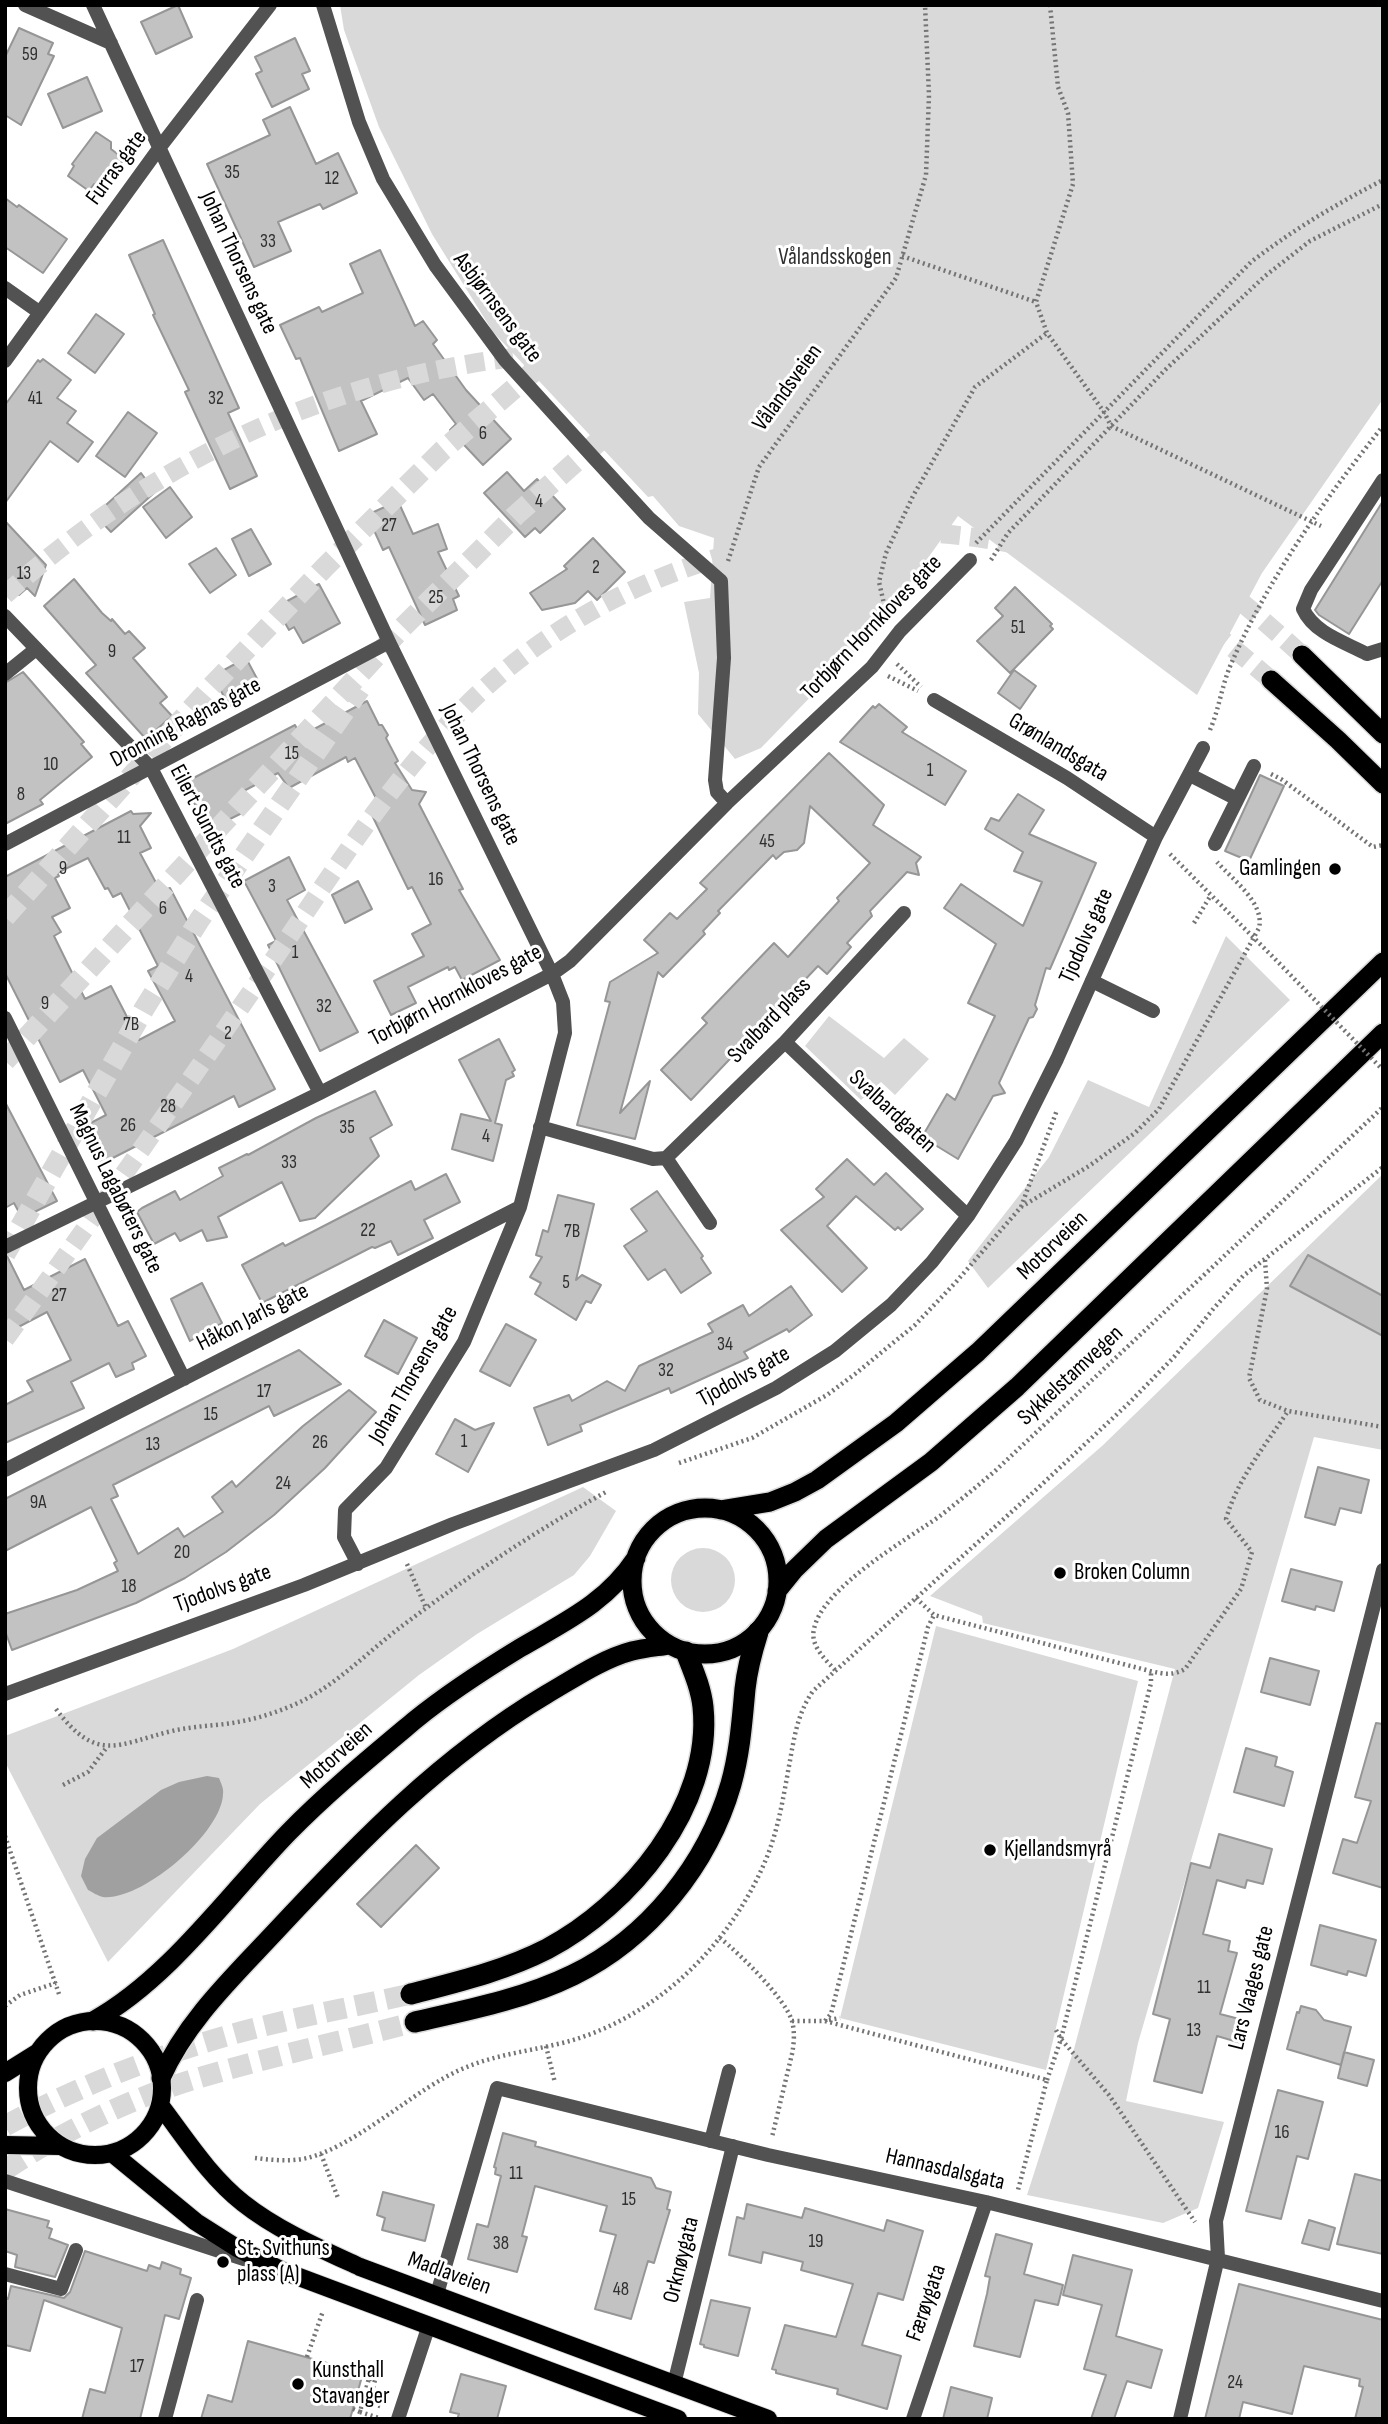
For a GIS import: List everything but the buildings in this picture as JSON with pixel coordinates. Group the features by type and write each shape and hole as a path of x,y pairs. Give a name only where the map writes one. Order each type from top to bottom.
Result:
{"highway":[{"path":"1302,655 1383,734"},
{"path":"1271,680 1383,785"},
{"name":"Motorveien","path":"721,1510 771,1502 795,1492 836,1467 896,1423 978,1352 1383,962"},
{"path":"777,1591 826,1539 931,1462 990,1412 1383,1033"},
{"path":"411,1994 470,1979 546,1949 603,1912 650,1864 670,1834 683,1807 699,1756 704,1728 703,1705 696,1679 677,1648 647,1626 635,1600 632,1586 636,1558 655,1528 686,1511 721,1510 738,1516 765,1540 774,1556 778,1573 777,1591 774,1606 758,1632 749,1664 738,1756 727,1796 704,1849 671,1897 623,1944 572,1975 544,1987 469,2010 415,2022"},
{"name":"Motorveien","path":"93,2021 118,2007 158,1973 290,1831 416,1719 499,1661 597,1601 623,1577 636,1558"},
{"path":"162,2078 181,2040 221,1991 325,1878 406,1798 493,1730 566,1683 631,1651 677,1648 705,1654 724,1652 742,1644 758,1632"}],"main road":[{"path":"5,2145 60,2146 85,2155 112,2153 131,2145 146,2132 160,2105 162,2078 152,2052 143,2041 120,2026 93,2021 67,2027 45,2043 37,2053 28,2078 29,2105 41,2129 60,2146"},
{"path":"5,2073 37,2053"},
{"name":"Madlaveien","path":"160,2105 200,2159 243,2203 266,2219 340,2258 768,2419"},
{"path":"112,2153 196,2222 237,2248 283,2271 669,2417"}],"street":[{"path":"25,5 111,43"},
{"name":"Johan Thorsens gate","path":"93,5 389,642 552,974 563,1002 565,1033 520,1207 464,1342 386,1468 345,1510 344,1537 358,1564"},
{"name":"Furras gate","path":"5,361 160,147 270,5"},
{"name":"Asbjørnsens gate","path":"323,5 359,122 383,179 435,265 505,360 649,518 722,582"},
{"path":"5,288 40,312"},
{"path":"1383,480 1311,590 1303,609 1308,620 1319,629 1367,654 1383,649"},
{"name":"Torbjørn Hornkloves gate","path":"5,1247 320,1093 552,974 579,952 727,803 872,667 900,631 970,560"},
{"path":"722,582 724,659 715,780 717,792 727,803"},
{"name":"Eilert Sundts gate","path":"5,616 151,768 320,1093"},
{"name":"Dronning Ragnas gate","path":"5,844 389,642"},
{"path":"5,674 37,649"},
{"name":"Grønlandsgata","path":"934,700 1067,778 1156,837"},
{"name":"Tjodolvs gate","path":"5,1694 358,1564 453,1524 654,1450 776,1388 835,1351 891,1305 932,1262 968,1216 1016,1141 1057,1059 1156,837 1203,748"},
{"path":"1215,844 1254,766"},
{"path":"1190,775 1237,799"},
{"name":"Svalbard plass","path":"666,1158 785,1042 904,913"},
{"path":"1092,981 1153,1011"},
{"name":"Magnus Lagabøters gate","path":"5,1018 184,1379"},
{"name":"Svalbardgaten","path":"785,1042 968,1216"},
{"path":"540,1127 653,1159 666,1158 710,1223"},
{"name":"Håkon Jarls gate","path":"5,1469 520,1207"},
{"name":"Lars Vaages gate","path":"1180,2419 1218,2258 1216,2221 1383,1570"},
{"path":"711,2141 729,2071"},
{"name":"Hannasdalsgata","path":"437,2294 497,2088 711,2141 986,2202 1383,2301"},
{"name":"Orknøygata","path":"674,2384 733,2146"},
{"path":"5,2181 283,2271"},
{"name":"Færøygata","path":"913,2419 986,2202"},
{"path":"5,2274 61,2289 76,2250"},
{"path":"165,2419 197,2300"},
{"path":"399,2415 429,2325"}],"path":[{"name":"Vålandsveien","path":"722,582 759,467 895,278 926,175 929,95 925,5"},
{"path":"1050,5 1058,87 1068,113 1073,184 1036,302 1047,333 1104,412 1111,426 1321,526"},
{"path":"1383,180 1332,206 1286,235 1251,262 972,547 970,560 988,565 1008,534 1111,426 1265,276 1310,241 1383,204"},
{"path":"902,256 1036,302"},
{"path":"900,631 885,608 879,582 886,553 913,496 975,387 1047,333"},
{"path":"1203,748 1217,714 1230,666 1264,598 1310,522 1383,426"},
{"path":"883,651 934,700"},
{"path":"872,667 934,700"},
{"path":"1254,766 1281,779 1373,846 1383,845"},
{"path":"1156,837 1383,1070"},
{"path":"1194,923 1211,895"},
{"path":"1021,1207 1060,1098"},
{"name":"Sykkelstamvegen","path":"835,1670 816,1646 813,1630 842,1587 994,1472 1383,1107"},
{"path":"255,2158 286,2161 321,2154 445,2077 490,2057 590,2034 646,2006 682,1978 720,1938 752,1890 779,1818 801,1712 813,1691 1038,1488 1150,1382 1233,1285 1383,1167"},
{"path":"1265,1259 1267,1289 1249,1378 1260,1399 1288,1411 1383,1427"},
{"path":"916,1598 934,1615 1150,1671 1169,1675 1185,1669 1241,1589 1252,1552 1226,1519 1233,1495 1249,1466 1288,1411"},
{"path":"56,1709 67,1724 82,1737 107,1746 126,1745 174,1730 253,1719 293,1706 329,1685 426,1608 517,1544 603,1493"},
{"path":"407,1563 426,1608"},
{"path":"934,1615 936,1626"},
{"path":"825,2021 831,2014 928,1627 934,1615"},
{"path":"1013,2209 1047,2080 1061,2039 1151,1683 1150,1671"},
{"path":"63,1785 88,1772 107,1746"},
{"path":"5,1836 60,1997"},
{"path":"720,1938 774,1993 792,2021 792,2054 771,2141"},
{"path":"5,2006 20,1995 55,1983"},
{"path":"792,2021 825,2021 839,2018"},
{"path":"825,2021 1047,2080"},
{"path":"1056,2030 1109,2095 1196,2224"},
{"path":"546,2046 559,2103"},
{"path":"321,2154 338,2198"},
{"path":"307,2357 323,2311"},
{"path":"360,2412 369,2378 375,2380 369,2403 399,2415"},
{"path":"353,2409 374,2417"}],"green space":[{"name":"Vålandsskogen","path":"340,5 1383,5 1383,399 1262,573 1197,695 958,516 880,625 761,748 735,759 698,714 699,673 684,602 710,598 714,538 679,526 653,496 648,497 493,332 432,234 379,127 344,30"},
{"path":"1226,936 1290,1000 988,1288 968,1261 1049,1157 1088,1080 1149,1107"},
{"path":"829,1016 884,1058 904,1038 929,1059 895,1095 881,1082 861,1100 805,1046"},
{"path":"1383,1174 1383,1450 1314,1437 1138,2043 1126,2101 1224,2122 1198,2208 1163,2223 1027,2195 1074,2049 1175,1669 983,1623 982,1616 930,1596 1102,1446"},
{"path":"583,1487 616,1511 590,1556 574,1575 477,1634 419,1675 260,1804 108,1962 5,1762 5,1736 233,1649"},
{"path":"697,1548 709,1548 726,1557 733,1568 733,1592 726,1603 709,1612 697,1612 685,1607 676,1598 671,1586 671,1574 676,1562 685,1553"},
{"name":"Kjellandsmyrå","path":"936,1626 1138,1681 1046,2070 840,2018"}],"shaded area":[{"path":"207,1776 219,1778 223,1794 219,1810 195,1845 177,1862 138,1888 103,1897 88,1890 81,1876 85,1859 97,1838 161,1790 179,1782"}],"tunnel":[{"path":"5,917 210,688 325,567 443,450 696,231 927,67 1034,5"},
{"path":"5,1061 403,627 516,515 635,409 765,306 908,205 1062,103 1243,5"},
{"path":"5,595 94,523 188,463 288,416 392,381 499,359 609,352 720,358 833,379 901,398 967,423 1050,465 1126,513 1199,567 1302,655"},
{"path":"5,1339 400,780 453,719 497,678 544,641 594,609 648,583 703,562 761,546 820,536 880,532 949,534 1052,553 1118,576 1181,610 1271,680"},
{"path":"5,1254 144,1009 200,919 360,689"},
{"path":"5,2126 99,2081 197,2045 282,2022 411,1994"},
{"path":"5,2170 50,2142 148,2095 252,2063 415,2022"}],"place":[{"name":"Gamlingen","path":"1335,869"},
{"name":"Broken Column","path":"1060,1573"},
{"name":"Kjellandsmyrå","path":"990,1850"},
{"name":"St. Svithuns plass (A)","path":"223,2262"},
{"name":"Kunsthall Stavanger","path":"298,2384"}]}
